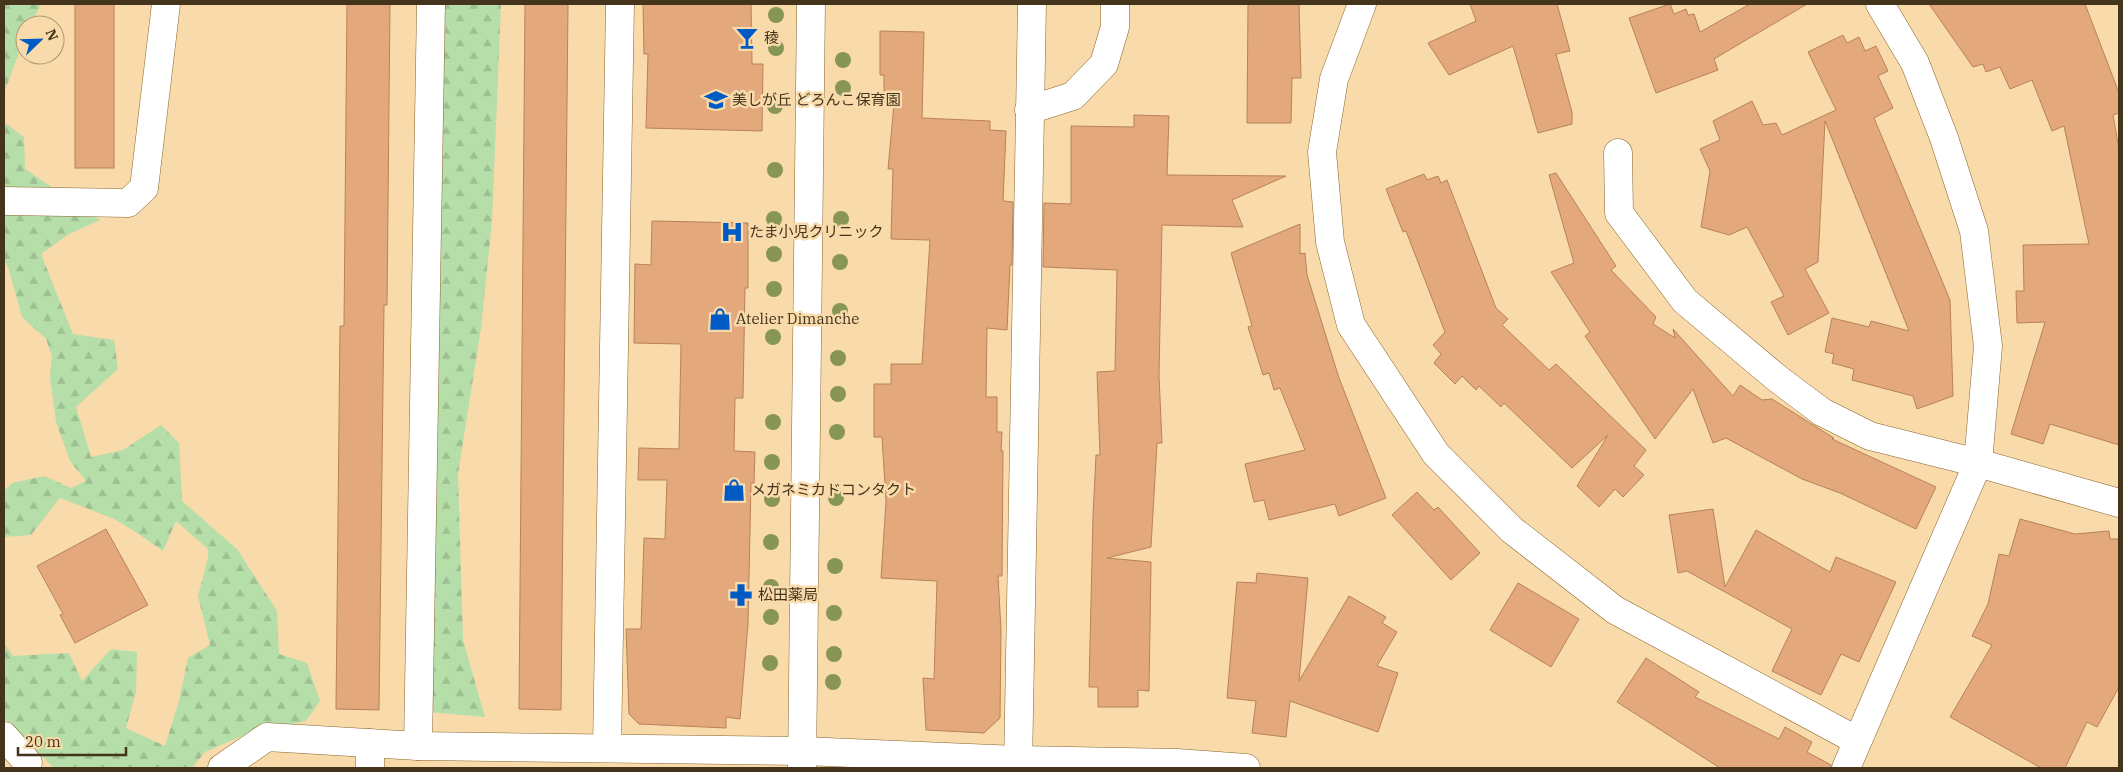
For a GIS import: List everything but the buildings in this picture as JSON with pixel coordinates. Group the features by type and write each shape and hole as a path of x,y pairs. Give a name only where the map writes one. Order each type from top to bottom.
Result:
{"street":[{"path":"4,201 128,203 144,188 166,4"},
{"path":"418,746 431,4"},
{"path":"607,748 620,4"},
{"path":"803,760 811,4"},
{"path":"1019,764 1032,4"},
{"path":"1029,110 1073,96 1104,64 1115,27 1115,4"},
{"path":"1362,4 1334,79 1322,152 1330,242 1351,325 1436,454 1512,530 1615,610 1856,740"},
{"path":"1846,768 1856,740 1978,463 1988,346 1974,230 1944,138 1915,63 1880,4"},
{"path":"1618,153 1619,213 1685,301 1778,379 1822,412 1870,436 1978,463 2119,503"},
{"path":"4,736 28,762"},
{"path":"222,768 267,737 370,756 418,746 551,758 607,748 803,760 1019,764 1177,763 1246,768"}],"green space":[{"path":"4,4 41,4 36,15 15,15 15,64 4,93"},
{"path":"438,4 501,4 492,221 481,328 458,474 463,640 485,717 428,712"},
{"path":"4,122 24,137 25,169 100,220 69,234 41,254 73,334 114,340 118,369 76,407 91,457 123,450 161,425 179,443 182,501 237,549 277,611 279,654 307,663 320,701 306,721 244,735 205,752 192,768 54,768 4,718 4,643 13,656 69,653 82,681 111,649 137,652 136,692 126,728 165,746 179,701 188,658 210,645 198,596 208,558 208,549 176,521 163,551 114,519 60,498 31,535 4,537 4,491 12,483 44,476 71,488 86,481 70,461 56,422 50,377 52,356 46,339 22,317 8,267 4,261"}],"place":[{"name":"稜","path":"747,38"},
{"name":"美しが丘 どろんこ保育園","path":"716,100"},
{"name":"たま小児クリニック","path":"732,232"},
{"name":"Atelier Dimanche","path":"720,319"},
{"name":"メガネミカドコンタクト","path":"734,490"},
{"name":"松田薬局","path":"741,595"}]}
